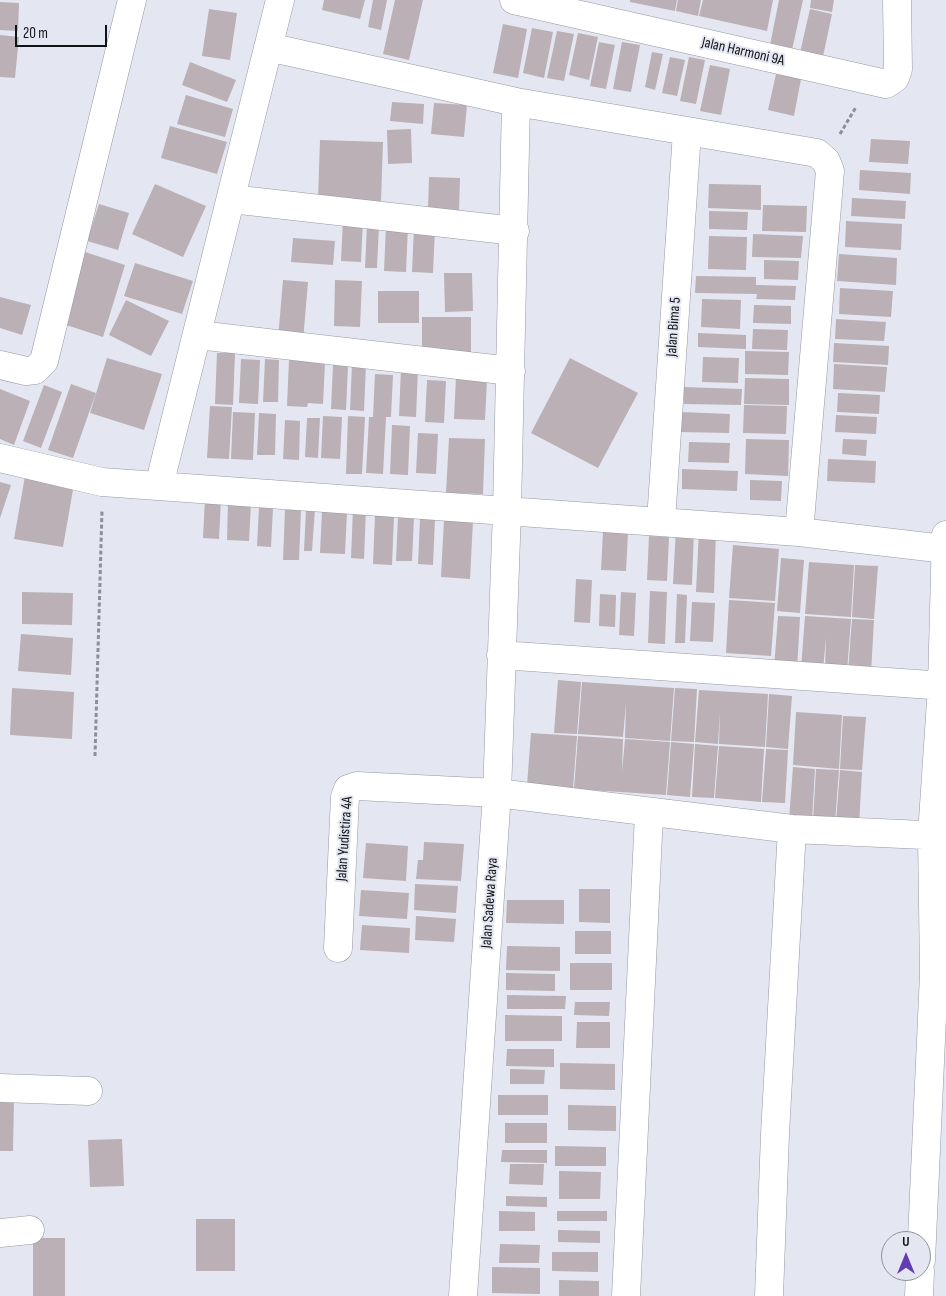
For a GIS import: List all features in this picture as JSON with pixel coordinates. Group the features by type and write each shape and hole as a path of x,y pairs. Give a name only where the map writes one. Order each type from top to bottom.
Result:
{"street":[{"path":"0,365 26,371 35,370 44,361 132,0"},
{"path":"159,486 280,0"},
{"name":"Jalan Harmoni 9A","path":"514,0 886,84"},
{"path":"886,84 895,78 898,69 897,0"},
{"path":"268,47 516,102 817,153 826,161 830,171 800,532"},
{"name":"Jalan Sadewa Raya","path":"463,1296 497,793 511,371 516,102"},
{"name":"Jalan Bima 5","path":"661,521 687,132"},
{"path":"231,199 514,231"},
{"path":"198,335 511,371"},
{"path":"0,458 102,482 661,521 946,544 939,836 940,974 937,1121 924,1231"},
{"path":"501,655 944,686"},
{"name":"Jalan Yudistira 4A","path":"338,948 345,797 348,790 358,786 497,793"},
{"path":"497,793 649,814 792,829 939,836"},
{"path":"626,1296 649,814"},
{"path":"769,1296 775,1134 792,829"},
{"path":"0,1088 88,1090"},
{"path":"0,1233 30,1230"},
{"path":"919,1296 920,1281"}],"path":[{"path":"826,161 856,107 886,84"},
{"path":"95,756 102,482"}],"building":[{"path":"324,0 365,0 360,19 322,10"},
{"path":"373,0 387,0 381,30 368,27"},
{"path":"395,0 423,0 409,60 383,54"},
{"path":"630,0 677,0 675,11 630,2"},
{"path":"678,0 701,0 698,16 676,11"},
{"path":"703,0 773,0 767,31 699,16"},
{"path":"779,0 803,0 792,50 770,45"},
{"path":"811,0 834,0 832,12 810,8"},
{"path":"0,2 19,3 18,31 0,30"},
{"path":"209,9 237,13 230,60 202,56"},
{"path":"810,9 832,14 821,66 798,61"},
{"path":"503,24 527,29 518,78 493,73"},
{"path":"532,28 553,32 544,78 523,73"},
{"path":"557,31 574,34 564,81 547,78"},
{"path":"578,33 598,37 589,80 569,75"},
{"path":"0,35 19,37 15,78 0,77"},
{"path":"599,42 615,45 606,89 590,86"},
{"path":"622,42 640,45 631,92 613,89"},
{"path":"652,52 663,54 655,90 645,87"},
{"path":"670,57 685,60 677,96 662,93"},
{"path":"689,57 705,60 696,104 680,101"},
{"path":"190,62 236,80 227,102 182,85"},
{"path":"710,65 730,69 721,115 700,111"},
{"path":"776,74 801,79 794,116 768,110"},
{"path":"186,95 233,109 225,137 177,124"},
{"path":"392,102 424,104 423,124 390,121"},
{"path":"434,103 467,105 464,137 431,134"},
{"path":"170,126 227,142 217,174 161,158"},
{"path":"411,129 412,163 388,164 387,130"},
{"path":"871,139 910,141 908,164 869,162"},
{"path":"320,140 383,142 381,201 318,199"},
{"path":"860,170 911,173 910,194 859,190"},
{"path":"429,177 460,178 459,210 428,209"},
{"path":"155,184 206,206 183,257 132,234"},
{"path":"709,184 761,185 761,210 708,208"},
{"path":"852,198 906,201 905,219 851,216"},
{"path":"99,204 129,213 118,250 87,241"},
{"path":"763,205 807,206 806,232 762,231"},
{"path":"709,211 748,212 747,230 709,229"},
{"path":"343,218 363,219 361,262 341,261"},
{"path":"846,221 902,224 901,250 845,247"},
{"path":"367,224 379,225 377,268 365,268"},
{"path":"386,226 408,227 406,272 384,271"},
{"path":"414,228 435,228 433,273 412,272"},
{"path":"753,234 803,236 801,258 752,257"},
{"path":"709,236 747,237 746,270 708,269"},
{"path":"293,238 335,241 333,265 291,262"},
{"path":"82,251 125,265 103,337 60,323"},
{"path":"839,254 897,258 896,285 837,281"},
{"path":"764,260 799,261 798,280 764,279"},
{"path":"135,263 193,281 182,314 124,296"},
{"path":"444,273 472,273 473,311 445,312"},
{"path":"696,276 756,277 756,285 796,286 795,300 756,299 757,294 695,293"},
{"path":"283,280 308,282 303,341 278,339"},
{"path":"335,280 362,281 360,327 334,326"},
{"path":"840,288 893,291 891,317 839,314"},
{"path":"378,291 419,291 419,323 378,323"},
{"path":"0,297 31,305 22,335 0,328"},
{"path":"702,299 741,300 740,329 701,327"},
{"path":"126,300 169,321 151,356 109,335"},
{"path":"754,305 791,306 791,324 753,323"},
{"path":"422,317 471,317 471,354 422,354"},
{"path":"836,319 886,322 884,341 835,339"},
{"path":"753,329 788,330 787,350 752,349"},
{"path":"698,333 746,335 746,349 698,347"},
{"path":"834,343 889,346 888,365 833,362"},
{"path":"745,351 789,352 788,375 745,374"},
{"path":"217,353 235,353 233,405 215,404"},
{"path":"703,357 739,358 738,383 702,382"},
{"path":"107,358 162,374 144,430 90,413"},
{"path":"570,358 638,393 598,468 531,433"},
{"path":"241,359 260,360 258,404 239,403"},
{"path":"265,359 279,360 278,402 263,402"},
{"path":"289,360 325,362 323,404 308,403 307,407 287,406"},
{"path":"352,364 366,364 364,411 350,410"},
{"path":"834,364 887,367 885,392 833,389"},
{"path":"333,365 348,366 346,410 331,409"},
{"path":"401,369 418,369 416,417 399,416"},
{"path":"375,374 393,375 391,417 386,417 383,474 366,473 369,417 373,417"},
{"path":"456,377 487,379 485,420 454,419"},
{"path":"745,378 789,379 789,405 744,404"},
{"path":"427,380 446,381 444,423 425,422"},
{"path":"71,384 96,393 73,458 48,450"},
{"path":"44,385 62,392 41,448 23,441"},
{"path":"684,387 742,389 741,405 684,404"},
{"path":"0,389 30,401 14,445 0,439"},
{"path":"838,393 880,395 879,414 837,412"},
{"path":"744,405 787,406 786,434 743,433"},
{"path":"210,406 232,407 229,459 207,458"},
{"path":"233,412 255,413 253,460 231,459"},
{"path":"680,412 730,414 729,433 680,432"},
{"path":"259,413 276,414 275,455 257,455"},
{"path":"836,415 877,417 876,434 835,432"},
{"path":"323,416 342,417 340,459 321,458"},
{"path":"348,416 365,417 362,474 346,474"},
{"path":"307,418 320,418 318,458 305,457"},
{"path":"285,420 300,421 299,460 283,459"},
{"path":"392,425 410,426 408,475 390,474"},
{"path":"418,433 438,434 436,474 416,473"},
{"path":"449,438 485,439 483,494 446,493"},
{"path":"746,439 789,440 788,476 745,474"},
{"path":"843,439 867,440 866,456 842,454"},
{"path":"689,442 730,443 729,463 688,462"},
{"path":"828,459 876,461 875,483 827,481"},
{"path":"682,469 738,471 737,491 682,489"},
{"path":"25,476 74,484 63,547 14,539"},
{"path":"750,480 782,481 781,501 750,500"},
{"path":"0,482 11,485 0,518"},
{"path":"205,498 221,498 219,539 203,538"},
{"path":"228,502 251,503 249,541 227,540"},
{"path":"259,507 273,508 271,547 257,546"},
{"path":"353,508 366,508 364,559 351,558"},
{"path":"306,509 315,509 312,551 304,551"},
{"path":"285,510 301,510 299,560 283,560"},
{"path":"322,511 347,512 345,554 320,553"},
{"path":"375,515 394,516 392,565 373,564"},
{"path":"398,517 414,517 412,561 396,561"},
{"path":"420,519 435,519 433,565 418,564"},
{"path":"444,519 473,520 470,579 441,577"},
{"path":"676,528 694,529 692,585 673,584"},
{"path":"699,529 716,530 714,593 696,592"},
{"path":"603,532 628,533 626,571 601,570"},
{"path":"649,536 669,537 667,581 647,580"},
{"path":"733,545 779,549 775,601 729,598"},
{"path":"781,558 804,560 800,613 777,611"},
{"path":"809,562 854,565 851,617 805,614"},
{"path":"855,565 878,566 874,619 852,617"},
{"path":"576,579 592,580 590,623 574,622"},
{"path":"650,591 667,592 665,644 648,643"},
{"path":"22,592 73,593 72,625 22,624"},
{"path":"621,592 636,593 634,636 619,635"},
{"path":"600,594 616,595 615,627 599,626"},
{"path":"677,594 687,595 685,643 675,643"},
{"path":"729,600 775,603 771,656 726,653"},
{"path":"692,602 715,603 713,642 690,641"},
{"path":"778,616 800,617 797,670 774,668"},
{"path":"805,616 851,619 847,672 825,670 826,637 823,670 801,669"},
{"path":"852,619 874,620 871,673 848,672"},
{"path":"21,634 73,638 71,675 18,671"},
{"path":"558,680 581,682 577,734 554,733"},
{"path":"582,682 674,688 670,741 625,738 626,703 623,737 578,734"},
{"path":"12,688 74,692 72,739 10,735"},
{"path":"675,688 697,689 694,742 671,741"},
{"path":"699,690 768,694 765,747 719,744 720,710 718,744 695,742"},
{"path":"769,694 792,696 788,749 766,747"},
{"path":"796,712 842,715 839,769 793,765"},
{"path":"843,716 866,717 862,770 840,769"},
{"path":"531,733 577,736 573,789 527,785"},
{"path":"578,736 623,739 622,772 625,739 670,742 666,795 574,789"},
{"path":"671,742 694,744 690,797 667,795"},
{"path":"695,744 718,746 714,798 692,797"},
{"path":"719,746 764,749 761,802 715,798"},
{"path":"766,749 788,750 785,803 762,802"},
{"path":"793,767 815,769 812,821 789,820"},
{"path":"816,769 839,770 835,823 813,821"},
{"path":"840,770 862,772 859,825 836,823"},
{"path":"424,842 464,844 461,881 416,879 418,860 423,860"},
{"path":"366,843 408,846 406,881 363,878"},
{"path":"415,884 458,886 456,913 414,910"},
{"path":"579,889 610,889 610,923 579,922"},
{"path":"361,890 409,893 407,919 359,916"},
{"path":"507,900 564,900 564,924 506,923"},
{"path":"416,916 456,919 454,942 415,940"},
{"path":"362,925 410,928 409,953 360,950"},
{"path":"575,931 611,931 611,954 575,954"},
{"path":"507,946 560,947 560,971 506,970"},
{"path":"570,963 612,963 612,990 570,990"},
{"path":"506,973 555,974 555,991 506,990"},
{"path":"507,995 566,996 565,1009 507,1009"},
{"path":"575,1002 610,1002 609,1016 574,1015"},
{"path":"505,1015 562,1016 562,1041 505,1041"},
{"path":"577,1022 610,1022 610,1048 576,1048"},
{"path":"507,1049 554,1049 554,1067 506,1066"},
{"path":"560,1063 615,1064 615,1090 560,1089"},
{"path":"510,1069 545,1070 544,1084 510,1084"},
{"path":"498,1095 548,1095 548,1115 498,1115"},
{"path":"0,1099 14,1099 13,1151 0,1151"},
{"path":"568,1105 616,1106 616,1131 568,1130"},
{"path":"505,1123 547,1123 547,1143 505,1143"},
{"path":"122,1139 124,1186 90,1187 88,1140"},
{"path":"555,1146 606,1147 606,1166 555,1166"},
{"path":"502,1150 547,1150 547,1163 501,1162"},
{"path":"510,1164 544,1164 543,1185 509,1184"},
{"path":"559,1171 601,1172 600,1199 559,1199"},
{"path":"506,1196 547,1197 547,1207 506,1206"},
{"path":"499,1211 535,1212 535,1231 499,1231"},
{"path":"557,1211 607,1211 607,1221 557,1221"},
{"path":"196,1219 235,1219 235,1271 196,1271"},
{"path":"558,1230 600,1231 600,1243 558,1242"},
{"path":"33,1238 65,1238 65,1296 33,1296"},
{"path":"500,1244 540,1245 539,1263 499,1263"},
{"path":"552,1252 598,1252 598,1272 552,1271"},
{"path":"492,1267 540,1268 540,1294 492,1293"},
{"path":"559,1280 599,1281 599,1296 559,1296"}]}
